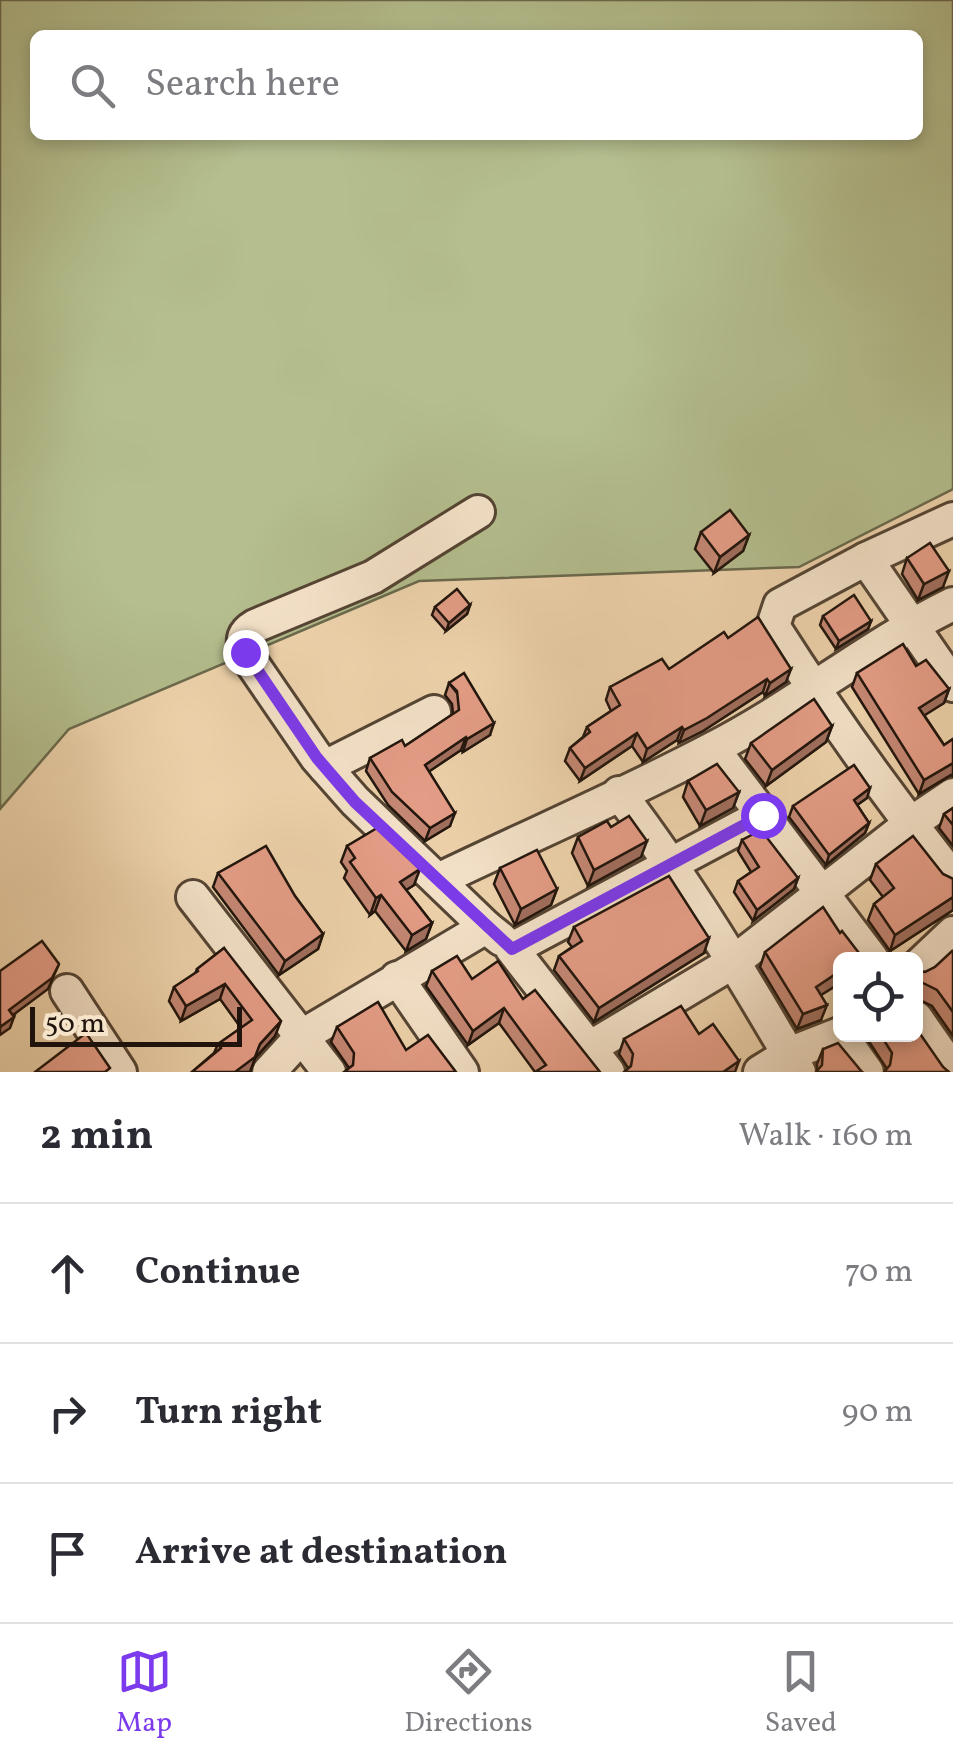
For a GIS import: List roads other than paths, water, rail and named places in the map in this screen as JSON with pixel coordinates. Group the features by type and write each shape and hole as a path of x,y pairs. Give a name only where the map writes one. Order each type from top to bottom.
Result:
{"street":[{"path":"478,512 373,577 247,630 242,640 245,652 325,767 355,802 512,949 599,1060 953,795"},
{"path":"953,518 780,605 774,626 814,691 953,878"},
{"path":"866,560 953,685"},
{"path":"438,880 713,749 814,691 911,624 953,604"},
{"path":"325,767 434,712"},
{"path":"713,749 866,952"},
{"path":"619,793 674,865 794,1063"},
{"path":"512,949 763,815"},
{"path":"193,897 329,1072"},
{"path":"269,1072 302,1036 486,927"},
{"path":"923,962 953,934"},
{"path":"397,978 462,1072"},
{"path":"67,991 120,1072"},
{"path":"923,1028 953,1071"},
{"path":"760,1072 794,1063 833,1038"},
{"path":"846,1042 867,1072"}]}
